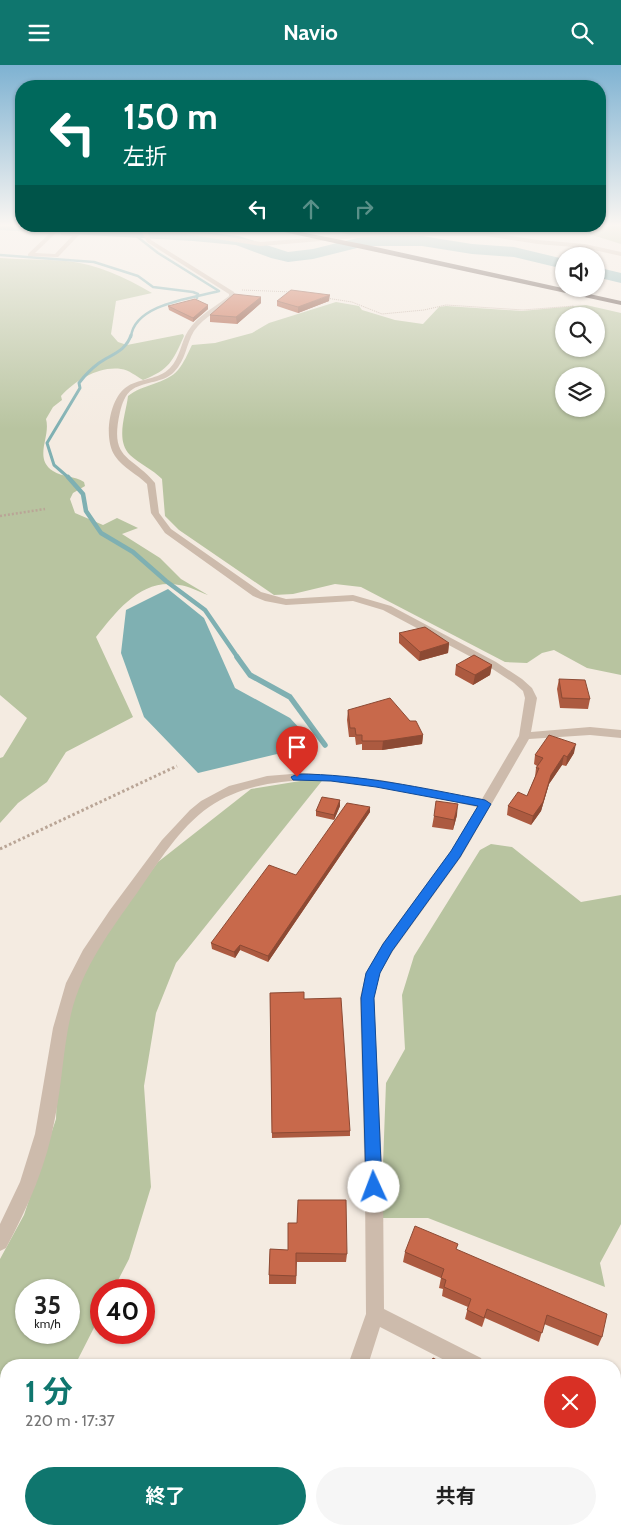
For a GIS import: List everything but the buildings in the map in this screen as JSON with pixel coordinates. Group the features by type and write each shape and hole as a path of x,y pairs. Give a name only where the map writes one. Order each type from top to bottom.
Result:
{"highway":[{"path":"574,293 621,303"},
{"path":"605,295 621,298"}],"street":[{"path":"231,293 232,297 193,328 174,369 152,381 130,387 124,391 119,399 113,440 115,449 119,456 150,483 155,513 168,531 257,594 286,602 336,598 367,601 387,608 492,664 528,691 531,708 525,736 456,854 388,947 373,973 367,998 374,1187 375,1313 360,1359"},
{"path":"525,736 590,731 621,734"},
{"path":"0,1242 15,1215 36,1163 47,1116 55,1051 66,1006 87,953 152,861 183,824 200,809 225,793 250,785 297,777 331,777 485,804"},
{"path":"375,1313 463,1359"}],"path":[{"path":"283,293 299,293"},
{"path":"323,297 352,302 382,314 424,310 446,305 523,310 577,305"},
{"path":"0,516 45,509"},
{"path":"0,849 178,766"}],"green space":[{"path":"0,293 151,293 116,301 111,334 118,342 127,345 183,334 184,336 173,358 159,372 143,380 124,370 104,370 88,375 67,390 61,396 62,400 53,407 46,419 44,460 53,471 84,482 85,486 73,493 70,499 75,513 103,525 117,518 138,528 122,534 160,558 181,579 208,595 179,585 165,584 142,592 121,607 96,637 133,717 66,752 47,782 18,803 0,823 0,758 3,757 27,718 0,695"},
{"path":"336,302 359,306 362,310 395,320 423,324 439,307 446,306 522,311 555,308 555,357 605,357 605,309 621,313 621,675 587,668 554,650 542,653 527,663 505,662 361,587 335,584 293,594 274,595 179,530 165,516 162,479 130,455 123,442 122,434 128,396 173,375 182,364 192,345 215,343 252,333 269,323"},
{"path":"586,305 595,307 565,307"},
{"path":"325,777 176,963 156,1013 144,1086 151,1187 129,1259 119,1279 90,1279 90,1336 78,1359 0,1359 0,1259 24,1215 56,1119 59,1025 104,934 158,862 251,789"},
{"path":"491,844 512,847 581,902 621,895 621,1224 600,1263 605,1287 428,1218 381,1218 386,1083 405,1049 402,995 414,956 480,850"}],"water":[{"path":"168,589 204,618 235,688 290,718 315,745 198,773 144,717 121,653 126,610"}],"waterway":[{"path":"194,293 198,294 197,296"},
{"path":"197,296 212,293"},
{"path":"131,337 135,326 142,317 153,310 166,304 197,296"},
{"path":"68,478 54,465 47,443 80,388 79,383 81,380 99,363 122,349 131,335"},
{"path":"68,478 83,494 86,511 101,533 133,552 166,581 205,610 238,658"},
{"path":"237,657 250,675 290,697 325,745"}],"route":[{"path":"297,777 331,777 485,804 456,854 388,947 373,973 367,998 374,1187"}]}
